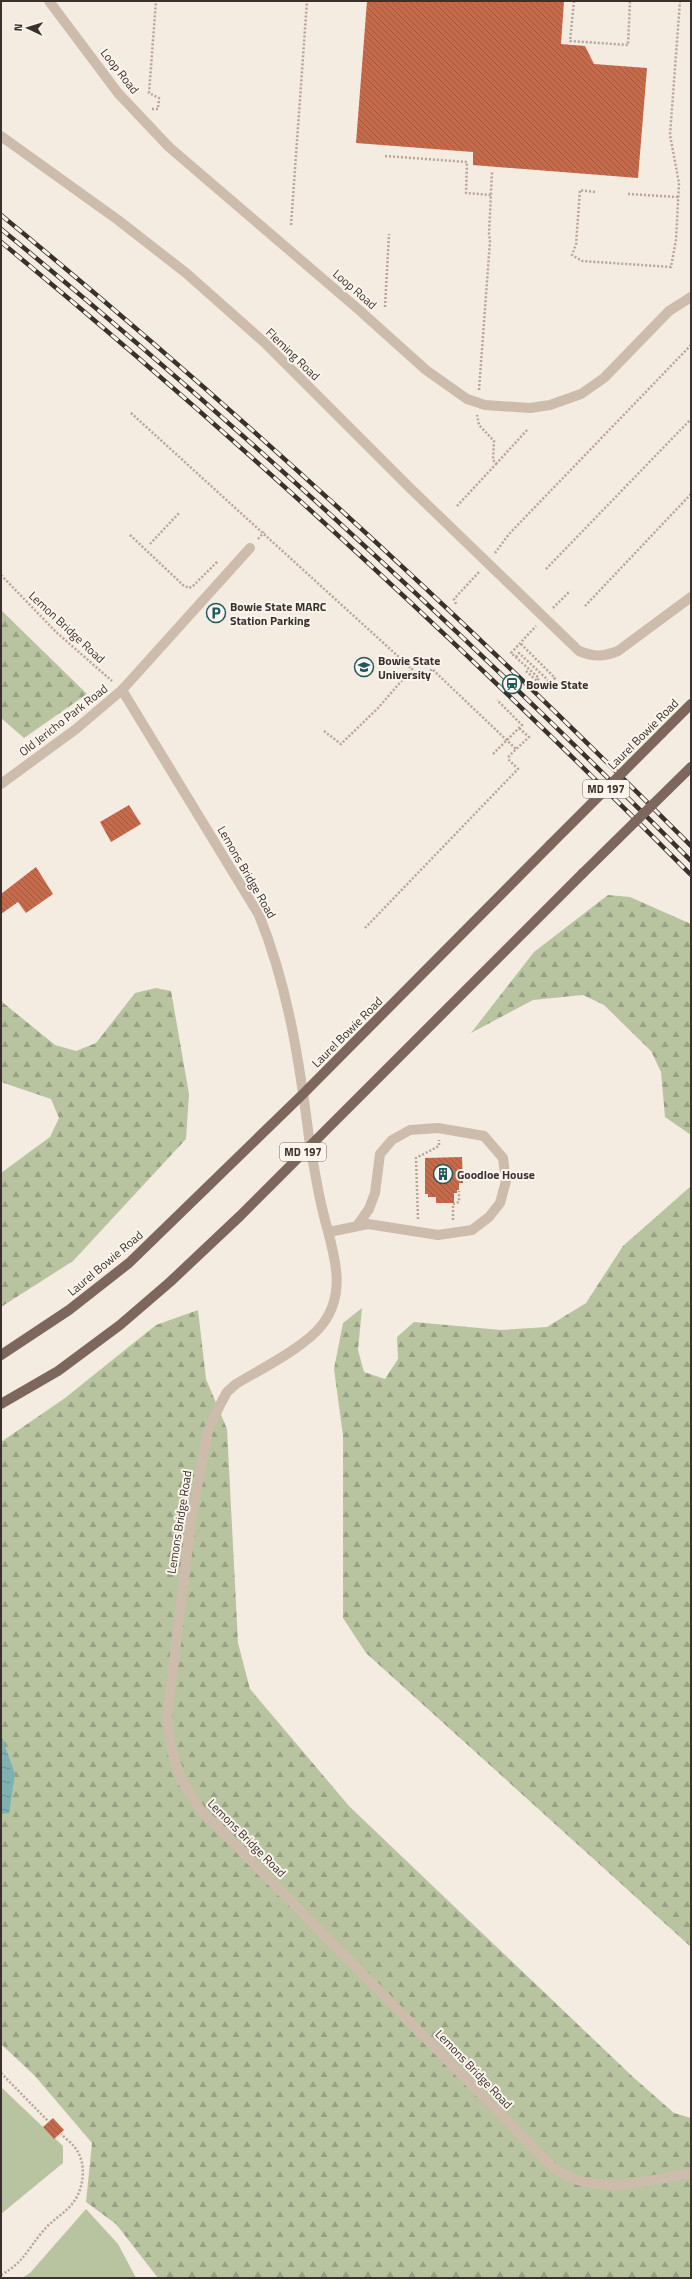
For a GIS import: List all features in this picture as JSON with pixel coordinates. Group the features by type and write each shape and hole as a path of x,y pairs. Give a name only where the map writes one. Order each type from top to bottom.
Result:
{"main road":[{"name":"Laurel Bowie Road","path":"1,1355 69,1310 129,1263 303,1094 550,844 691,704"},
{"name":"MD 197","path":"1,1404 58,1371 126,1320 170,1282 240,1216 583,872 691,767"}],"street":[{"name":"Loop Road","path":"49,1 118,93 169,147 358,309 426,370 450,388 477,402 485,405 530,408 550,405 581,394 604,378 669,311 691,297"},
{"name":"Fleming Road","path":"1,136 118,220 186,273 264,343 411,489 579,651 594,657 607,656 628,644 691,597"},
{"name":"Old Jericho Park Road","path":"1,784 76,729 122,690 252,546"},
{"name":"Lemons Bridge Road","path":"122,690 259,915 279,968 291,1017 310,1145 323,1210 338,1265 333,1300 329,1315 321,1327 300,1344 236,1384 228,1392 214,1415 208,1431 192,1514 167,1718 175,1766 190,1796 201,1811 528,2142 561,2172 581,2181 610,2186 691,2173"},
{"path":"329,1232 368,1224 419,1233 454,1234 472,1230 489,1217 500,1203 506,1181 503,1158 484,1136 438,1128 410,1130 392,1140 380,1154 375,1193 369,1209 357,1226"}],"path":[{"path":"152,109 158,109 160,103 159,98 149,93 156,1"},
{"path":"291,225 307,1"},
{"path":"574,1 570,41 628,45 630,1"},
{"path":"595,192 580,190 576,244 572,255 582,261 669,268 674,263 678,183 670,135 680,1"},
{"path":"385,156 467,162 466,193 491,195"},
{"path":"492,172 489,234 490,241 477,402 477,419 494,440 493,460 496,464"},
{"path":"628,194 678,197"},
{"path":"385,306 389,234"},
{"path":"509,534 691,345"},
{"path":"131,412 264,532 423,680 432,669 516,749"},
{"path":"546,569 691,419"},
{"path":"457,506 527,430"},
{"path":"585,606 691,494"},
{"path":"150,544 180,512"},
{"path":"252,546 264,532"},
{"path":"130,535 183,585 189,588 193,586 221,558"},
{"name":"Lemon Bridge Road","path":"1,575 56,632 122,690"},
{"path":"516,657 519,653 550,682 555,678 520,644"},
{"path":"516,648 511,653 539,678 537,681 526,671"},
{"path":"324,731 341,744 378,708 412,669"},
{"path":"493,754 522,725 497,700"},
{"path":"365,928 518,769 509,760 509,756 529,737 519,728"},
{"path":"419,1233 416,1158 439,1146 438,1128"},
{"path":"454,1234 453,1204 459,1202 459,1191"},
{"path":"1,2074 49,2122"},
{"path":"1,2275 15,2268 32,2248 43,2231 73,2203 82,2183 82,2164 76,2149 60,2134"}],"green space":[{"path":"1,610 87,694 24,738 1,718"},
{"path":"608,895 630,897 691,924 691,1135 665,1117 661,1072 651,1051 604,1005 583,995 533,1000 471,1033 534,952"},
{"path":"156,988 171,991 189,1094 186,1139 73,1261 1,1307 1,1173 50,1137 59,1118 51,1099 1,1082 1,1001 55,1045 76,1051 96,1043 135,993"},
{"path":"691,1186 691,1947 366,1653 343,1618 343,1436 334,1369 343,1323 362,1308 358,1350 364,1372 385,1379 398,1359 397,1337 414,1322 501,1330 547,1327 586,1303 623,1246"},
{"path":"198,1310 206,1379 227,1429 238,1643 250,1689 349,1806 633,2077 674,2113 691,2118 691,2278 158,2278 116,2224 86,2202 92,2143 35,2076 1,2044 1,1442 65,1398 156,1325"},
{"path":"1,2087 63,2146 63,2163 1,2214"},
{"path":"86,2209 118,2244 136,2278 22,2278 30,2273"}],"water":[{"path":"1,1735 15,1774 9,1813 1,1814"}],"building":[{"path":"367,1 564,1 561,44 585,46 594,64 647,68 638,178 473,165 473,152 356,143"},
{"path":"129,805 141,824 111,842 100,822"},
{"path":"36,867 53,894 26,913 18,902 1,914 1,894"},
{"name":"Goodloe House","path":"462,1157 463,1183 459,1183 459,1190 457,1190 457,1193 454,1193 454,1203 436,1203 436,1197 428,1197 428,1194 425,1194 425,1158"},
{"path":"53,2118 64,2130 54,2139 43,2127"}],"railway":[{"path":"1,215 180,366 354,522 440,601 691,846"},
{"path":"1,229 180,380 354,536 524,696 691,861"},
{"path":"1,242 180,394 354,550 524,710 691,875"}],"place":[{"name":"Bowie State MARC Station Parking","path":"216,613"},
{"name":"Bowie State University","path":"364,667"},
{"name":"Bowie State","path":"512,684"},
{"name":"Goodloe House","path":"443,1174"}]}
